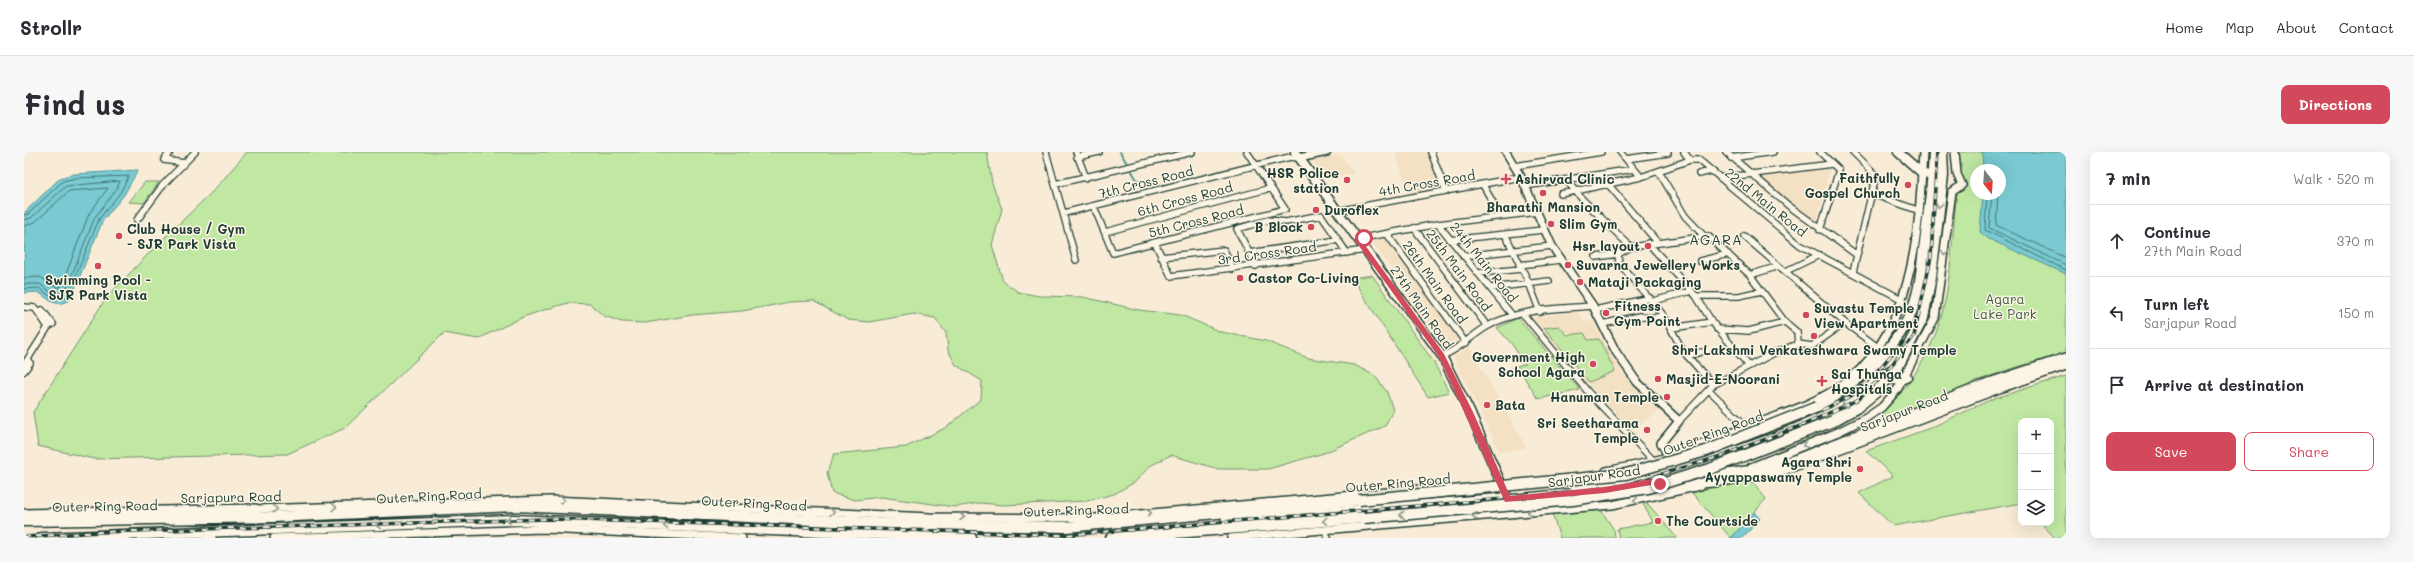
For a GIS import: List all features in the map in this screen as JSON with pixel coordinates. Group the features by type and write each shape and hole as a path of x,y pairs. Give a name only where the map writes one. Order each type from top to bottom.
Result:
{"highway":[{"name":"Outer Ring Road","path":"1111,538 1512,505 1619,494 1681,480 1809,432 1833,421 1870,398 1888,379 1898,366 1923,318 1931,276 1938,178 1934,152"},
{"name":"Outer Ring Road","path":"24,521 516,506 876,523 1066,527 1623,475 1696,454 1795,418 1843,393 1884,349 1898,337 1914,306 1942,152"},
{"path":"1888,379 1906,376"},
{"name":"Outer Ring Road","path":"42,538 192,535 534,520 971,538"},
{"path":"1214,529 1226,520"}],"main road":[{"path":"1898,152 1922,172 1938,178"},
{"name":"27th Main Road","path":"1297,155 1442,356 1514,513"},
{"name":"Sarjapur Road","path":"1693,465 1705,474 1711,475 1797,459 1992,382 2066,358"},
{"name":"Sarjapur Road","path":"1226,520 1605,490 1651,482 1670,485 1714,482 1778,472 1999,388 2066,365"},
{"name":"Outer Ring Road","path":"1651,482 1821,418 1862,394 1884,374 1898,366"},
{"path":"1506,498 1646,476 1693,465 1680,451"},
{"name":"Sarjapura Road","path":"24,514 256,513"}],"street":[{"path":"170,152 164,160 184,163"},
{"path":"137,220 163,186 195,152"},
{"path":"1046,152 1076,260"},
{"path":"1086,178 1077,154 1099,152"},
{"path":"1055,184 1086,178 1192,152"},
{"path":"1247,152 1271,188"},
{"name":"7th Cross Road","path":"1064,213 1094,207 1297,155 1327,152"},
{"path":"1431,152 1446,192"},
{"path":"1506,152 1521,177 1552,246 1560,260 1594,308 1616,352 1637,382 1679,421"},
{"path":"1515,166 1601,152"},
{"path":"1620,152 1641,178"},
{"name":"22nd Main Road","path":"1684,152 1690,160 1699,160 1800,245 1903,300"},
{"path":"1726,152 1747,173 1820,230 1857,255"},
{"path":"1731,158 1773,152"},
{"path":"1820,152 1839,170 1820,230"},
{"path":"1853,152 1876,175 1853,272"},
{"name":"Sarjapura Road","path":"256,513 295,509 550,500 930,517 1096,518 1592,474 1654,461 1794,410 1835,389 1884,349 1903,300 1920,211 1923,152"},
{"path":"1231,538 1327,534 1514,513 1612,505 1647,500 1714,482 1838,432 1866,418 1882,407 1906,376 1935,318 1939,300 1948,232 1948,204 1954,190 1960,188 1962,185 1957,174 1954,152"},
{"path":"1626,159 1668,153"},
{"path":"1562,194 1641,178 1690,160"},
{"path":"1720,178 1747,173 1832,164"},
{"path":"1525,186 1634,169"},
{"path":"1700,174 1711,171"},
{"path":"1659,172 1685,216 1704,236"},
{"name":"4th Cross Road","path":"1337,211 1521,177"},
{"path":"1566,180 1630,247"},
{"path":"1608,184 1658,243"},
{"path":"1483,185 1500,215"},
{"name":"5th Cross Road","path":"1105,232 1113,253 1285,209 1271,188"},
{"name":"6th Cross Road","path":"1105,232 1271,188"},
{"path":"1872,194 1920,211"},
{"path":"1094,207 1105,232"},
{"path":"1357,239 1438,224 1500,215 1537,212"},
{"path":"1256,266 1237,229 1268,220 1286,222 1320,215 1346,253"},
{"name":"24th Main Road","path":"1438,224 1449,240 1479,273 1512,315"},
{"name":"25th Main Road","path":"1414,228 1487,326"},
{"path":"1449,240 1544,230"},
{"name":"26th Main Road","path":"1387,234 1466,343"},
{"path":"1505,234 1529,284 1540,312"},
{"path":"1596,257 1618,254 1630,247 1648,243 1708,236 1750,275 1785,322 1797,332 1798,344"},
{"path":"1744,236 1845,323 1884,349"},
{"path":"1249,253 1338,240"},
{"path":"1155,243 1162,257 1224,250 1233,269"},
{"path":"1648,243 1692,291 1717,329 1748,366"},
{"path":"1463,256 1552,246"},
{"name":"3rd Cross Road","path":"1162,257 1171,276 1256,266 1366,250"},
{"path":"1618,254 1619,263 1652,300 1664,316 1687,356 1711,388 1747,427"},
{"path":"1700,261 1728,254"},
{"path":"1786,271 1819,255"},
{"path":"1479,273 1560,260"},
{"path":"1750,275 1779,266"},
{"path":"1491,288 1549,281"},
{"path":"1442,356 1466,343 1487,326 1512,315 1594,308 1652,300 1692,291"},
{"path":"1696,296 1739,296 1761,291"},
{"path":"24,307 35,308 48,328"},
{"path":"24,366 48,328 53,324 42,310"},
{"path":"1523,314 1588,392 1654,461"},
{"path":"1602,324 1640,316 1650,318 1664,316"},
{"path":"1672,328 1712,322"},
{"path":"1717,329 1749,331 1785,322"},
{"path":"1668,456 1661,443 1679,421 1711,388 1748,366 1774,353 1798,344 1812,346 1845,323"},
{"path":"1687,356 1701,352"},
{"path":"24,371 35,354"},
{"path":"274,538 544,529 742,538"},
{"path":"192,535 212,538"}],"shaded area":[{"path":"1395,152 1427,152 1441,189 1409,195"},
{"path":"1341,155 1354,174 1326,179 1313,160"},
{"path":"1830,169 1816,225 1754,176"},
{"path":"1386,236 1462,343 1448,349 1372,242"},
{"name":"Government High School Agara","path":"1577,311 1584,321 1593,320 1607,350 1626,378 1659,412 1629,430 1530,318"},
{"path":"1469,347 1527,448 1500,452 1453,357"}],"green space":[{"path":"247,152 987,152 992,183 1002,209 992,245 1003,281 1018,292 1039,296 1083,297 1139,310 1181,315 1221,332 1266,341 1308,358 1354,365 1374,375 1387,392 1393,410 1385,426 1324,453 1268,469 1218,469 1171,455 1150,466 1135,482 1114,494 1087,501 1004,505 980,503 955,507 881,497 855,500 832,493 827,473 834,454 906,447 947,427 981,399 982,381 956,365 948,350 946,333 935,318 914,314 869,322 848,320 813,301 790,302 742,311 692,315 645,323 622,322 604,316 590,304 568,303 523,317 478,339 444,333 345,428 287,454 94,459 38,446 33,412 106,298 156,246 214,190"},
{"name":"Agara Lake Park","path":"1956,152 2066,152 2066,354 2020,366 1976,381 1949,396 1885,417 1882,416 1881,414 1910,381 1926,355 1938,328 1948,285 1957,192 1963,191 1965,182 1959,175"},
{"path":"145,182 159,182 144,203 129,202"},
{"path":"1372,275 1433,361 1449,392 1428,397 1352,278"},
{"path":"1518,318 1580,390 1538,399 1517,366 1525,364 1511,343 1497,328"},
{"path":"1559,326 1567,335 1584,333 1588,340 1599,339 1615,371 1589,382 1544,328"},
{"path":"2066,376 2066,538 2055,538 2044,526 2054,526 2054,418 2018,418 2018,504 1893,526 1859,493 1893,476 1866,451 1930,428 1992,399"},
{"path":"1753,482 1766,499 1731,538 1692,493 1717,486"},
{"name":"The Courtside","path":"1643,504 1648,504 1677,538 1619,538 1617,529 1653,522"},
{"path":"1601,510 1614,530 1615,538 1560,538 1552,514"}],"water":[{"path":"1982,152 2066,152 2066,274 1989,239 1980,232 1983,200 2006,200 2006,164 1983,164"},
{"path":"138,170 124,195 103,220 70,300 56,303 52,302 38,292 24,293 25,212 60,178 74,174"},
{"path":"1754,512 1760,519 1742,538 1731,538"}],"waterway":[{"path":"1120,152 1142,188"}],"railway":[{"path":"24,537 100,532 548,519 1065,535 1539,496 1626,485 1718,457 1803,425 1857,400 1883,376 1914,336 1931,257 1937,152"},
{"path":"1822,410 1851,396 1876,373 1902,342"}],"place":[{"name":"Ashirvad Clinic","path":"1506,179"},
{"name":"HSR Police station","path":"1347,180"},
{"name":"Faithfully Gospel Church","path":"1908,185"},
{"name":"Bharathi Mansion","path":"1543,193"},
{"name":"Duroflex","path":"1316,210"},
{"name":"Slim Gym","path":"1551,224"},
{"name":"B Block","path":"1311,227"},
{"name":"Club House / Gym - SJR Park Vista","path":"119,236"},
{"name":"Hsr layout","path":"1648,246"},
{"name":"Suvarna Jewellery Works","path":"1568,265"},
{"name":"Swimming Pool - SJR Park Vista","path":"98,266"},
{"name":"Castor Co-Living","path":"1240,278"},
{"name":"Mataji Packaging","path":"1580,282"},
{"name":"Fitness Gym Point","path":"1606,313"},
{"name":"Suvastu Temple View Apartment","path":"1806,315"},
{"name":"Shri Lakshmi Venkateshwara Swamy Temple","path":"1814,336"},
{"name":"Government High School Agara","path":"1593,364"},
{"name":"Masjid-E-Noorani","path":"1658,379"},
{"name":"Sai Thunga Hospitals","path":"1822,381"},
{"name":"Hanuman Temple","path":"1667,397"},
{"name":"Bata","path":"1487,405"},
{"name":"Sri Seetharama Temple","path":"1647,430"},
{"name":"Agara Shri Ayyappaswamy Temple","path":"1860,469"},
{"name":"The Courtside","path":"1658,521"}],"district":[{"name":"AGARA","path":"1716,240"}],"route":[{"path":"1364,238 1357,239 1442,356 1470,412 1508,500 1605,490 1651,482 1660,484"}]}
